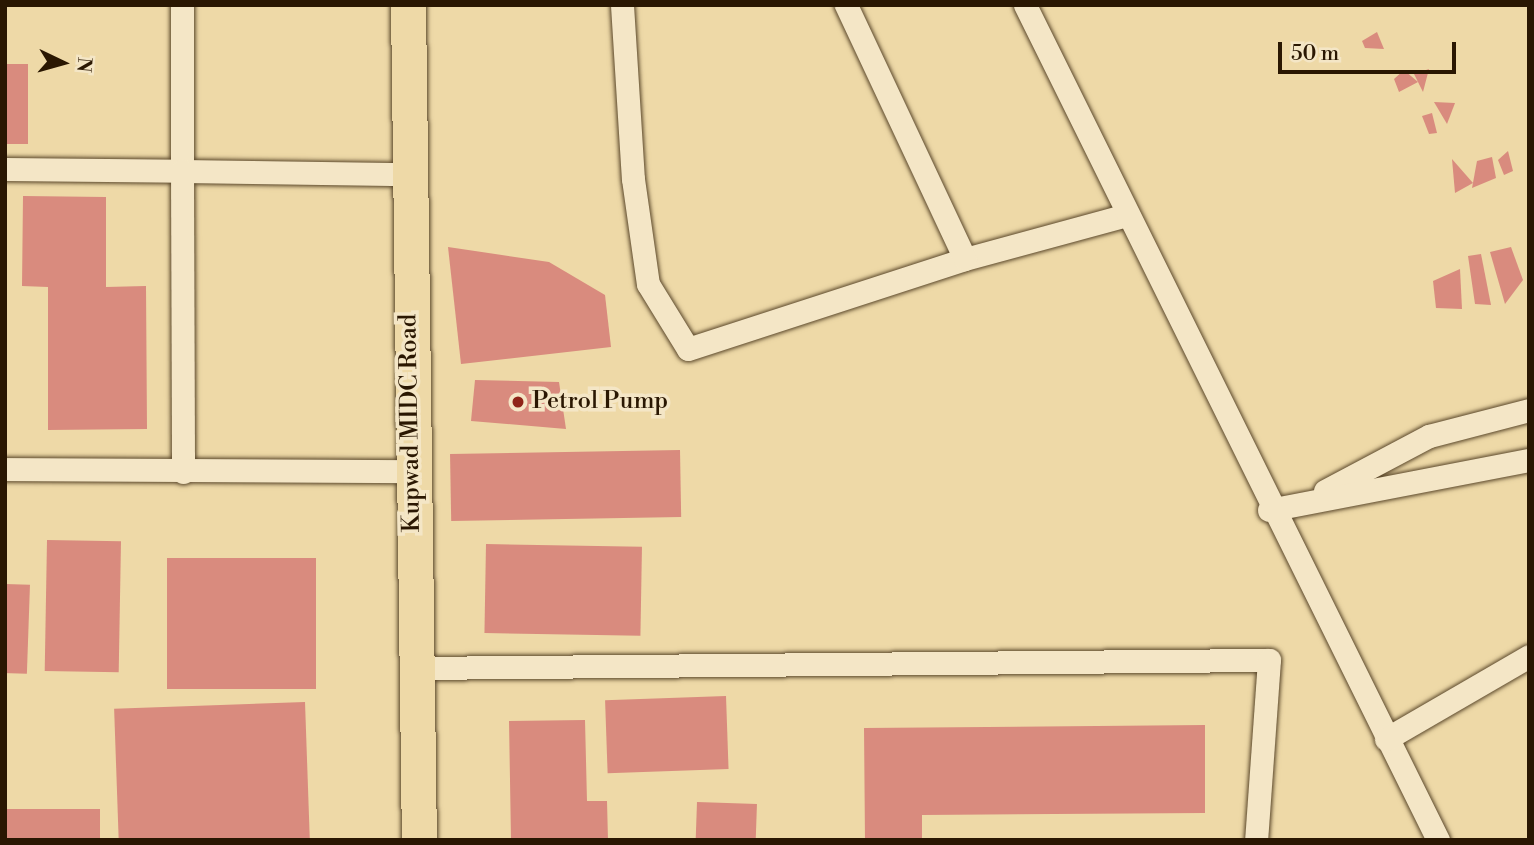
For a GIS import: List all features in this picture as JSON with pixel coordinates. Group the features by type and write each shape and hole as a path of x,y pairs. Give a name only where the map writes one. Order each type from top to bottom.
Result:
{"main road":[{"name":"Kupwad MIDC Road","path":"408,5 410,471 419,840"}],"street":[{"path":"182,5 183,472"},
{"path":"622,5 633,179 648,284 688,349 965,259 1127,215"},
{"path":"846,5 965,259"},
{"path":"1025,5 1269,510 1438,840"},
{"path":"5,169 409,174"},
{"path":"1303,503 1429,436 1529,410"},
{"path":"1269,510 1529,460"},
{"path":"5,469 183,472 410,471"},
{"path":"1386,739 1529,656"},
{"path":"415,668 1269,660 1256,840"}],"building":[{"path":"1377,32 1384,49 1365,48 1362,41"},
{"path":"5,64 28,64 28,144 5,144"},
{"path":"1429,69 1423,92 1414,74"},
{"path":"1404,70 1418,82 1399,92 1394,79"},
{"path":"1434,102 1455,103 1447,124"},
{"path":"1432,113 1437,133 1429,134 1422,116"},
{"path":"1508,151 1513,171 1504,175 1498,160"},
{"path":"1492,157 1496,178 1472,188 1477,161"},
{"path":"1452,159 1473,183 1455,193"},
{"path":"23,196 106,197 106,287 146,286 147,429 48,430 48,287 22,286"},
{"path":"448,247 549,262 605,295 611,347 461,364"},
{"path":"1511,247 1523,280 1505,304 1490,252"},
{"path":"1481,254 1491,305 1475,304 1468,256"},
{"path":"1460,269 1462,309 1436,308 1433,281"},
{"name":"Petrol Pump","path":"475,380 559,382 566,429 471,421"},
{"path":"680,450 681,517 451,521 450,454"},
{"path":"47,540 121,541 119,672 45,671"},
{"path":"486,544 642,547 640,636 484,633"},
{"path":"167,558 316,558 316,689 167,689"},
{"path":"5,584 30,585 27,674 5,673"},
{"path":"726,696 729,769 608,773 605,700"},
{"path":"305,702 310,840 119,840 114,709"},
{"path":"585,720 587,801 607,801 608,840 511,840 509,721"},
{"path":"1205,725 1205,813 922,815 922,840 865,840 864,728"},
{"path":"697,802 757,804 756,840 696,840"},
{"path":"6,809 100,809 100,840 6,840"}],"place":[{"name":"Petrol Pump","path":"518,402"}]}
